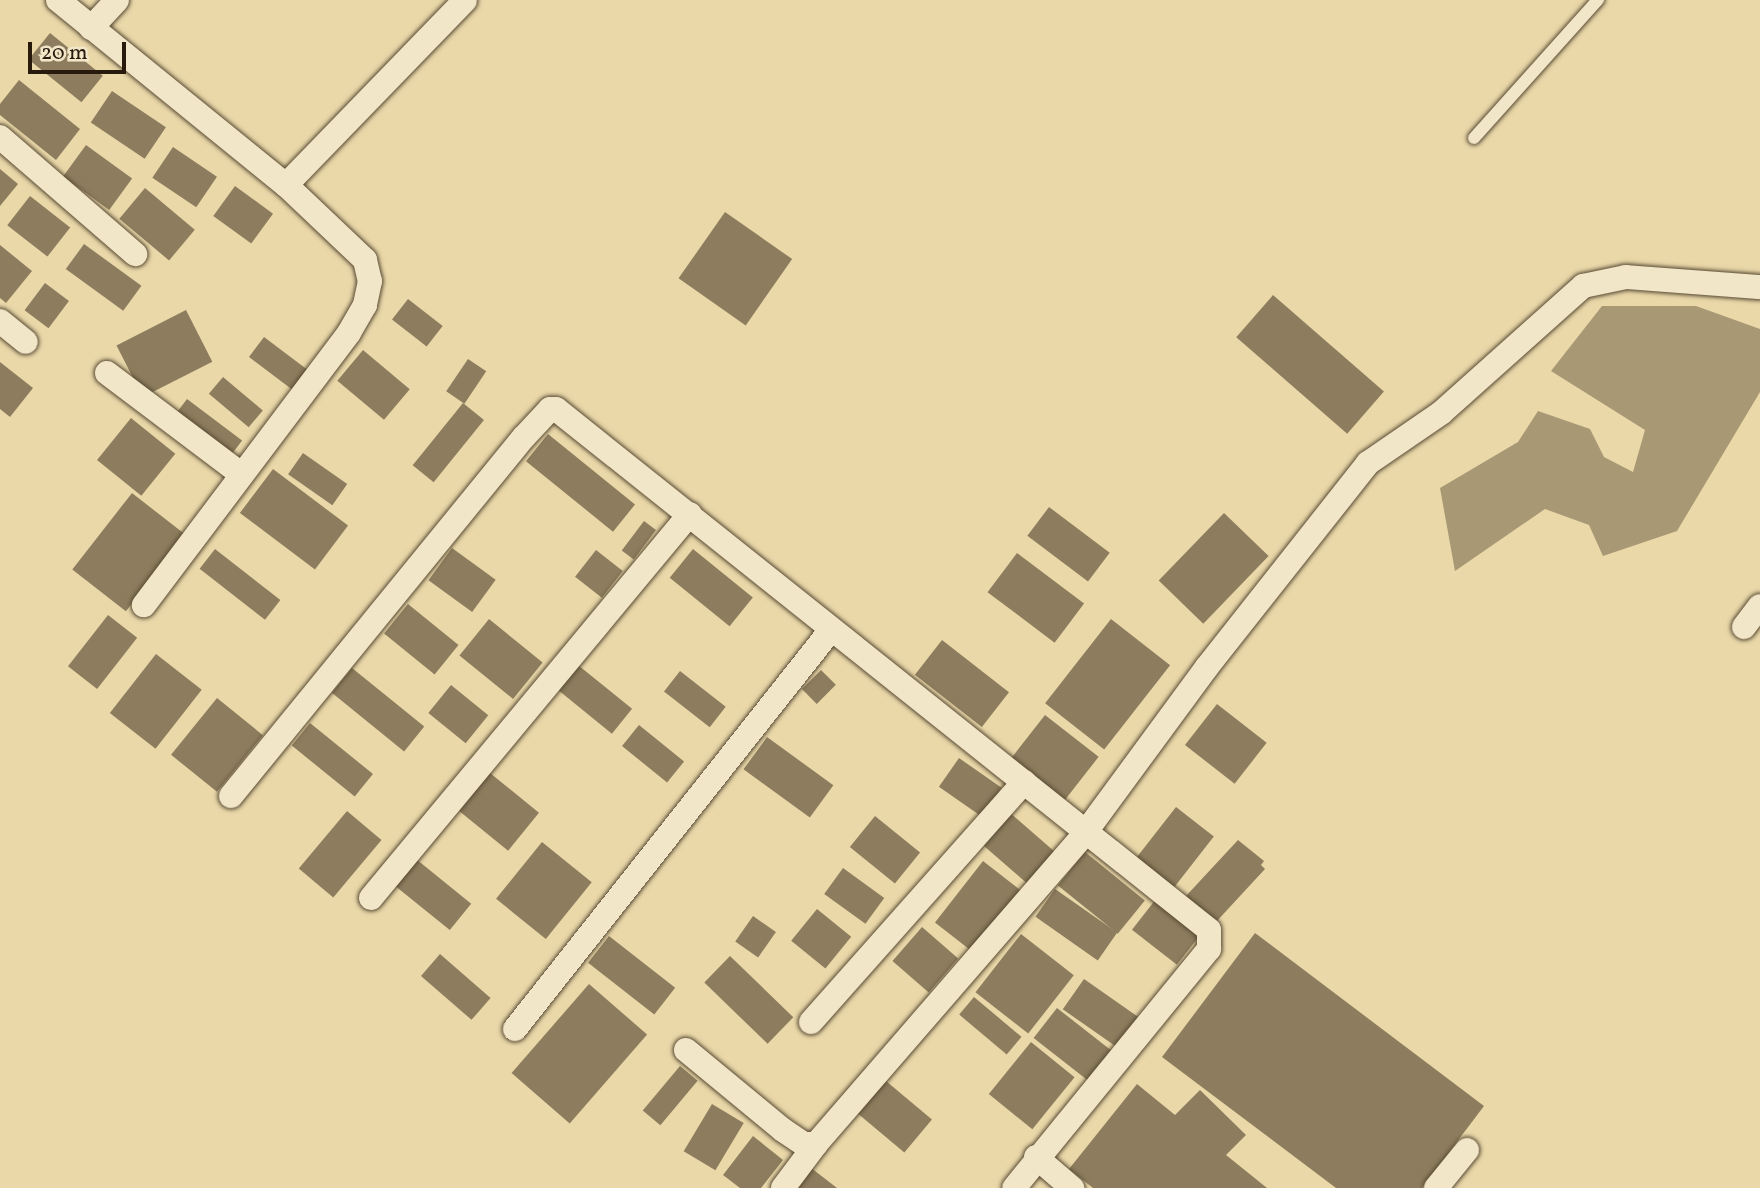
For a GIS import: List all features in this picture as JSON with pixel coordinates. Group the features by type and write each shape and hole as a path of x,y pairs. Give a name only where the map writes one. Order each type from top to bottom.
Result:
{"street":[{"path":"58,0 286,185 365,260 370,281 365,304 348,333 144,605"},
{"path":"91,28 117,0"},
{"path":"286,185 465,0"},
{"path":"0,137 135,254"},
{"path":"783,1188 816,1144 1085,833 1207,667 1368,464 1441,413 1583,286 1626,277 1760,287"},
{"path":"0,321 26,342"},
{"path":"107,373 241,474"},
{"path":"231,796 550,409 556,409 690,514 830,631 1209,930 1209,949 1036,1157 1014,1188"},
{"path":"371,898 690,514"},
{"path":"1744,627 1760,606"},
{"path":"515,1029 830,631"},
{"path":"811,1022 1024,782"},
{"path":"686,1050 783,1130 804,1144 816,1144"},
{"path":"1436,1188 1467,1150"},
{"path":"1036,1157 1072,1188"}],"lane":[{"path":"1474,138 1598,0"}],"shaded area":[{"path":"1602,306 1696,306 1760,329 1760,392 1677,531 1603,556 1589,525 1545,509 1455,571 1440,488 1518,442 1538,411 1590,429 1604,457 1633,472 1645,430 1551,371"}],"building":[{"path":"50,33 103,76 81,102 29,59"},
{"path":"19,80 80,129 56,160 0,115 0,104"},
{"path":"112,91 166,127 145,159 91,123"},
{"path":"86,145 132,179 109,210 63,177"},
{"path":"173,147 217,177 196,207 152,178"},
{"path":"0,169 18,184 0,206"},
{"path":"235,186 273,214 251,244 213,216"},
{"path":"145,188 195,230 169,260 119,219"},
{"path":"30,196 70,227 47,257 7,225"},
{"path":"725,212 792,259 746,325 679,278"},
{"path":"84,244 141,286 123,311 66,269"},
{"path":"0,245 32,271 6,303 0,298"},
{"path":"45,283 69,301 48,328 25,310"},
{"path":"1273,295 1384,391 1347,434 1236,337"},
{"path":"408,299 443,326 427,347 392,319"},
{"path":"186,310 212,362 143,397 117,345"},
{"path":"264,337 311,373 296,392 249,357"},
{"path":"363,350 410,389 384,420 337,381"},
{"path":"468,359 486,371 464,404 446,391"},
{"path":"0,362 33,388 10,417 0,409"},
{"path":"223,377 263,410 249,427 209,394"},
{"path":"187,399 242,441 232,453 177,412"},
{"path":"463,403 484,420 434,482 413,465"},
{"path":"131,418 175,454 141,496 97,460"},
{"path":"548,434 635,504 613,532 526,461"},
{"path":"303,453 347,484 332,505 288,474"},
{"path":"273,469 348,526 315,569 240,513"},
{"path":"132,493 186,535 126,611 72,569"},
{"path":"1049,507 1110,553 1088,581 1027,536"},
{"path":"1224,513 1269,556 1203,624 1159,581"},
{"path":"644,521 656,530 634,560 622,551"},
{"path":"452,548 496,580 472,612 428,580"},
{"path":"215,549 280,600 265,620 200,569"},
{"path":"693,549 753,597 730,626 670,578"},
{"path":"596,550 623,571 602,598 575,577"},
{"path":"1017,553 1084,604 1055,643 988,592"},
{"path":"408,604 459,645 435,674 384,634"},
{"path":"108,615 137,638 97,689 68,666"},
{"path":"489,619 543,662 513,699 459,656"},
{"path":"1111,619 1170,665 1104,749 1045,703"},
{"path":"942,640 1009,692 982,727 915,675"},
{"path":"156,654 202,690 156,749 110,713"},
{"path":"573,661 632,709 612,734 553,686"},
{"path":"352,668 424,727 404,751 332,693"},
{"path":"821,670 836,685 817,704 802,689"},
{"path":"680,671 726,707 710,727 664,691"},
{"path":"451,685 488,715 466,743 428,713"},
{"path":"217,698 263,735 217,792 171,755"},
{"path":"1217,704 1267,743 1235,784 1185,745"},
{"path":"1045,715 1099,757 1063,802 1010,760"},
{"path":"310,723 373,774 355,797 292,746"},
{"path":"639,725 684,762 667,782 622,746"},
{"path":"767,737 833,785 810,818 743,769"},
{"path":"959,758 1002,788 982,816 939,787"},
{"path":"490,773 539,813 508,851 459,811"},
{"path":"1176,807 1214,837 1169,893 1132,864"},
{"path":"347,811 381,840 333,897 299,868"},
{"path":"1009,812 1061,857 1034,889 981,844"},
{"path":"875,816 920,853 895,884 850,847"},
{"path":"1238,840 1264,861 1261,865 1265,869 1216,922 1186,896"},
{"path":"542,842 592,882 546,939 496,899"},
{"path":"1085,852 1145,900 1118,934 1058,885"},
{"path":"416,859 471,904 450,930 395,885"},
{"path":"983,861 1021,891 973,952 935,922"},
{"path":"843,868 884,898 865,924 824,894"},
{"path":"1055,889 1117,933 1098,960 1035,917"},
{"path":"1156,899 1201,934 1177,965 1132,930"},
{"path":"817,909 851,937 825,969 791,941"},
{"path":"753,916 776,932 758,957 735,941"},
{"path":"922,927 958,958 929,992 892,961"},
{"path":"1255,933 1484,1106 1422,1188 1336,1188 1162,1057"},
{"path":"1021,934 1074,975 1028,1034 975,992"},
{"path":"609,936 675,988 654,1015 588,963"},
{"path":"440,954 491,998 472,1020 421,976"},
{"path":"730,956 793,1017 768,1044 704,983"},
{"path":"1084,979 1143,1020 1122,1051 1063,1009"},
{"path":"589,984 647,1035 570,1124 512,1073"},
{"path":"974,997 1021,1037 1007,1054 959,1015"},
{"path":"1057,1008 1115,1053 1091,1083 1034,1038"},
{"path":"1031,1042 1075,1077 1032,1129 989,1094"},
{"path":"680,1066 698,1081 660,1125 643,1110"},
{"path":"886,1081 932,1120 904,1153 858,1114"},
{"path":"1137,1084 1175,1115 1200,1090 1246,1135 1226,1155 1267,1188 1093,1188 1069,1169"},
{"path":"712,1104 744,1123 715,1170 684,1151"},
{"path":"753,1136 783,1160 761,1188 740,1188 723,1175"},
{"path":"806,1164 837,1188 787,1188"}]}
